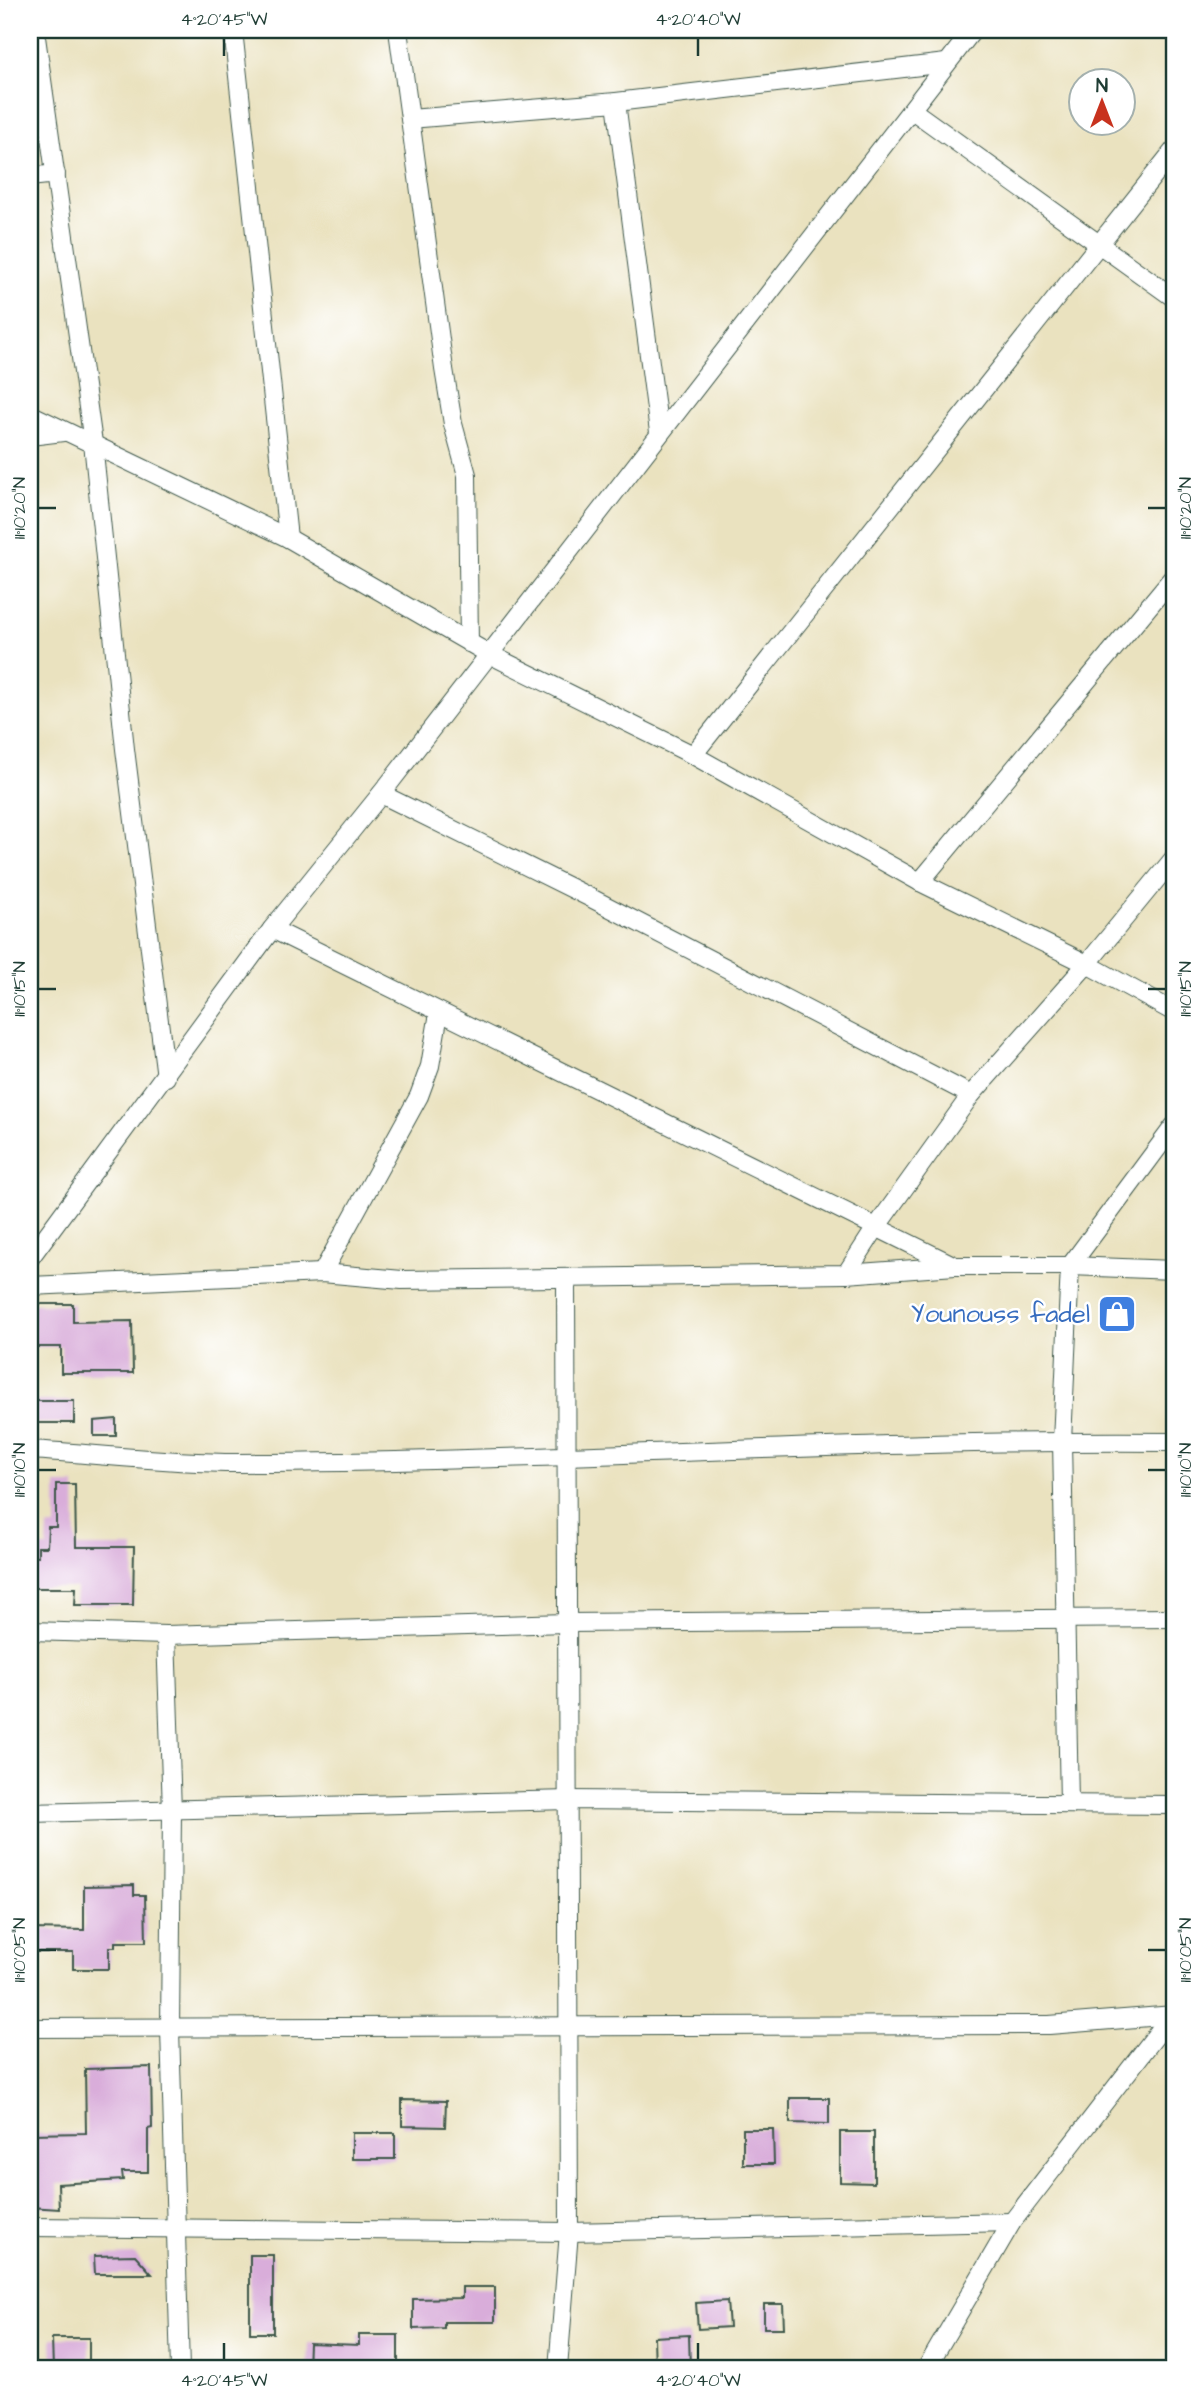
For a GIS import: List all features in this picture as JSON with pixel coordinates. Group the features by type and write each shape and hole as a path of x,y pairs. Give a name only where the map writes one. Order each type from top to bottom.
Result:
{"street":[{"path":"35,30 93,443 125,749 166,1077"},
{"path":"233,30 288,538"},
{"path":"398,30 446,380 467,475 469,643"},
{"path":"30,1258 166,1077 272,929 381,794 973,30"},
{"path":"410,119 616,102 946,63"},
{"path":"616,102 659,432"},
{"path":"912,110 1174,298"},
{"path":"692,755 1174,150"},
{"path":"30,177 56,174"},
{"path":"30,414 288,538 489,654 692,755 920,882 1087,964 1174,1012"},
{"path":"30,436 63,432"},
{"path":"920,882 1174,576"},
{"path":"381,794 593,899 971,1096"},
{"path":"846,1274 877,1226 971,1096 1087,964 1174,858"},
{"path":"272,929 955,1266"},
{"path":"322,1273 419,1096 430,1066 439,1013"},
{"path":"1069,1803 1062,1441 1070,1266 1174,1126"},
{"path":"30,1286 322,1273 402,1280 846,1274 955,1266 1070,1266 1174,1270"},
{"path":"558,2369 569,2232 566,1278"},
{"path":"30,1450 233,1463 566,1457 1062,1441 1174,1442"},
{"path":"30,1631 166,1635 566,1623 1174,1618"},
{"path":"166,1635 172,1811 170,2029 180,2369"},
{"path":"30,1813 569,1800 1174,1805"},
{"path":"30,2028 1049,2025 1174,2014"},
{"path":"926,2369 1012,2222 1174,2014"},
{"path":"30,2227 177,2226 569,2232 1012,2222"}],"building":[{"path":"30,1304 73,1304 73,1322 132,1321 133,1373 61,1373 61,1347 30,1347"},
{"path":"35,1401 74,1401 74,1423 35,1423"},
{"path":"116,1419 116,1436 94,1436 94,1421"},
{"path":"56,1484 75,1484 76,1547 134,1547 133,1605 75,1605 76,1588 30,1588 30,1556 38,1556 38,1547 47,1547 48,1527 56,1527"},
{"path":"134,1885 134,1895 145,1895 146,1942 115,1942 115,1947 109,1947 109,1969 73,1969 73,1952 30,1952 30,1929 84,1930 84,1886"},
{"path":"151,2067 152,2128 148,2129 148,2172 122,2172 123,2180 58,2184 59,2209 30,2207 30,2134 86,2133 85,2069"},
{"path":"790,2098 829,2098 829,2124 790,2123"},
{"path":"402,2100 446,2101 445,2127 402,2126"},
{"path":"743,2129 773,2129 774,2164 743,2164"},
{"path":"840,2132 874,2132 874,2183 840,2182"},
{"path":"352,2133 395,2133 395,2159 352,2159"},
{"path":"135,2255 152,2274 95,2274 94,2256"},
{"path":"250,2255 273,2255 273,2333 250,2333"},
{"path":"462,2287 495,2287 495,2322 444,2322 444,2328 413,2329 413,2299 462,2298"},
{"path":"727,2301 729,2327 698,2329 696,2303"},
{"path":"764,2304 783,2304 784,2328 764,2328"},
{"path":"359,2335 398,2335 398,2369 308,2369 309,2343 359,2345"},
{"path":"689,2335 690,2369 655,2369 654,2337"},
{"path":"52,2338 89,2338 89,2369 53,2369"}],"place":[{"name":"Younouss fadel","path":"1117,1314"}]}
